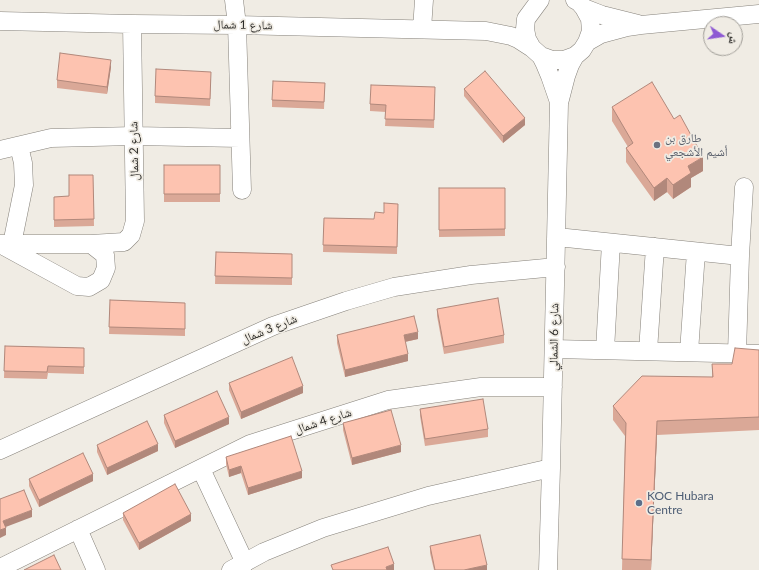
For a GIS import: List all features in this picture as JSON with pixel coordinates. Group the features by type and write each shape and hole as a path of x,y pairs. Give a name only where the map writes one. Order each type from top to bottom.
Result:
{"street":[{"path":"234,0 237,24 242,190"},
{"path":"422,29 424,0"},
{"path":"526,19 540,0"},
{"path":"580,4 602,16 641,25"},
{"path":"580,4 590,19 591,31 588,42"},
{"path":"588,42 601,34 627,27 759,14"},
{"name":"شارع 1 شمال","path":"486,31 526,19"},
{"name":"شارع 6 الشمالي","path":"526,19 525,29 527,39 545,64 559,103"},
{"name":"شارع 1 شمال","path":"0,21 132,24 237,24 486,31 511,36 518,39 536,52"},
{"name":"شارع 2 شمال","path":"4,244 91,244 124,242 131,235 135,221 132,24"},
{"name":"شارع 6 الشمالي","path":"548,570 552,468 559,103 570,64 588,42"},
{"path":"536,52 552,60 564,60 575,56"},
{"path":"0,150 51,138 134,136 240,138"},
{"path":"18,146 23,163 24,185 4,244 77,286 89,287 101,280 106,268 104,255 91,244"},
{"path":"737,353 744,187"},
{"path":"556,237 740,256"},
{"path":"605,350 611,243"},
{"path":"648,351 656,247"},
{"path":"689,352 696,252"},
{"name":"شارع 3 شمال","path":"0,450 273,326 346,301 394,287 471,275 556,267"},
{"path":"554,349 759,354"},
{"name":"شارع 4 شمال","path":"0,568 250,444 388,400 481,387 553,387"},
{"path":"201,469 238,566 264,552 323,528 428,496 552,468"},
{"path":"78,529 96,570"}],"building":[{"path":"60,53 111,60 107,87 57,80"},
{"path":"156,69 211,72 210,99 155,96"},
{"path":"485,71 525,118 503,136 464,89"},
{"path":"273,81 325,83 324,102 272,100"},
{"name":"طارق بن أشيم الأشجعي","path":"652,82 674,119 680,115 703,157 688,166 691,173 673,185 667,178 654,188 626,148 633,143 612,107"},
{"path":"371,85 435,87 434,120 385,119 386,105 370,104"},
{"path":"164,165 220,165 220,194 164,194"},
{"path":"69,175 93,175 94,219 54,220 54,197 69,196"},
{"path":"439,188 505,188 505,229 439,230"},
{"path":"384,203 398,204 397,247 323,245 324,218 374,219 375,212 384,213"},
{"path":"216,252 292,254 292,278 215,276"},
{"path":"498,298 504,335 444,347 437,309"},
{"path":"110,300 185,303 185,329 109,327"},
{"path":"414,316 418,332 404,335 408,354 345,370 337,335"},
{"path":"5,346 84,348 84,367 48,366 47,372 4,371"},
{"name":"KOC Hubara Centre","path":"735,348 759,350 759,417 657,421 651,560 622,559 626,423 613,406 642,376 713,377 712,364 732,364"},
{"path":"292,357 303,386 241,412 229,383"},
{"path":"217,391 229,417 175,441 164,415"},
{"path":"483,399 488,429 425,439 420,409"},
{"path":"391,410 401,445 352,458 343,423"},
{"path":"147,421 158,444 107,468 97,445"},
{"path":"291,436 302,471 248,488 241,466 229,470 226,457"},
{"path":"83,453 93,474 39,500 29,479"},
{"path":"175,484 191,514 139,543 123,513"},
{"path":"24,490 32,510 3,521 6,528 0,530 0,499"},
{"path":"480,535 487,565 464,570 435,570 430,546"},
{"path":"388,547 394,564 386,567 387,570 333,570 331,565"},
{"path":"54,555 61,570 24,570"}],"place":[{"name":"طارق بن أشيم الأشجعي","path":"657,145"},
{"name":"KOC Hubara Centre","path":"639,503"}]}
